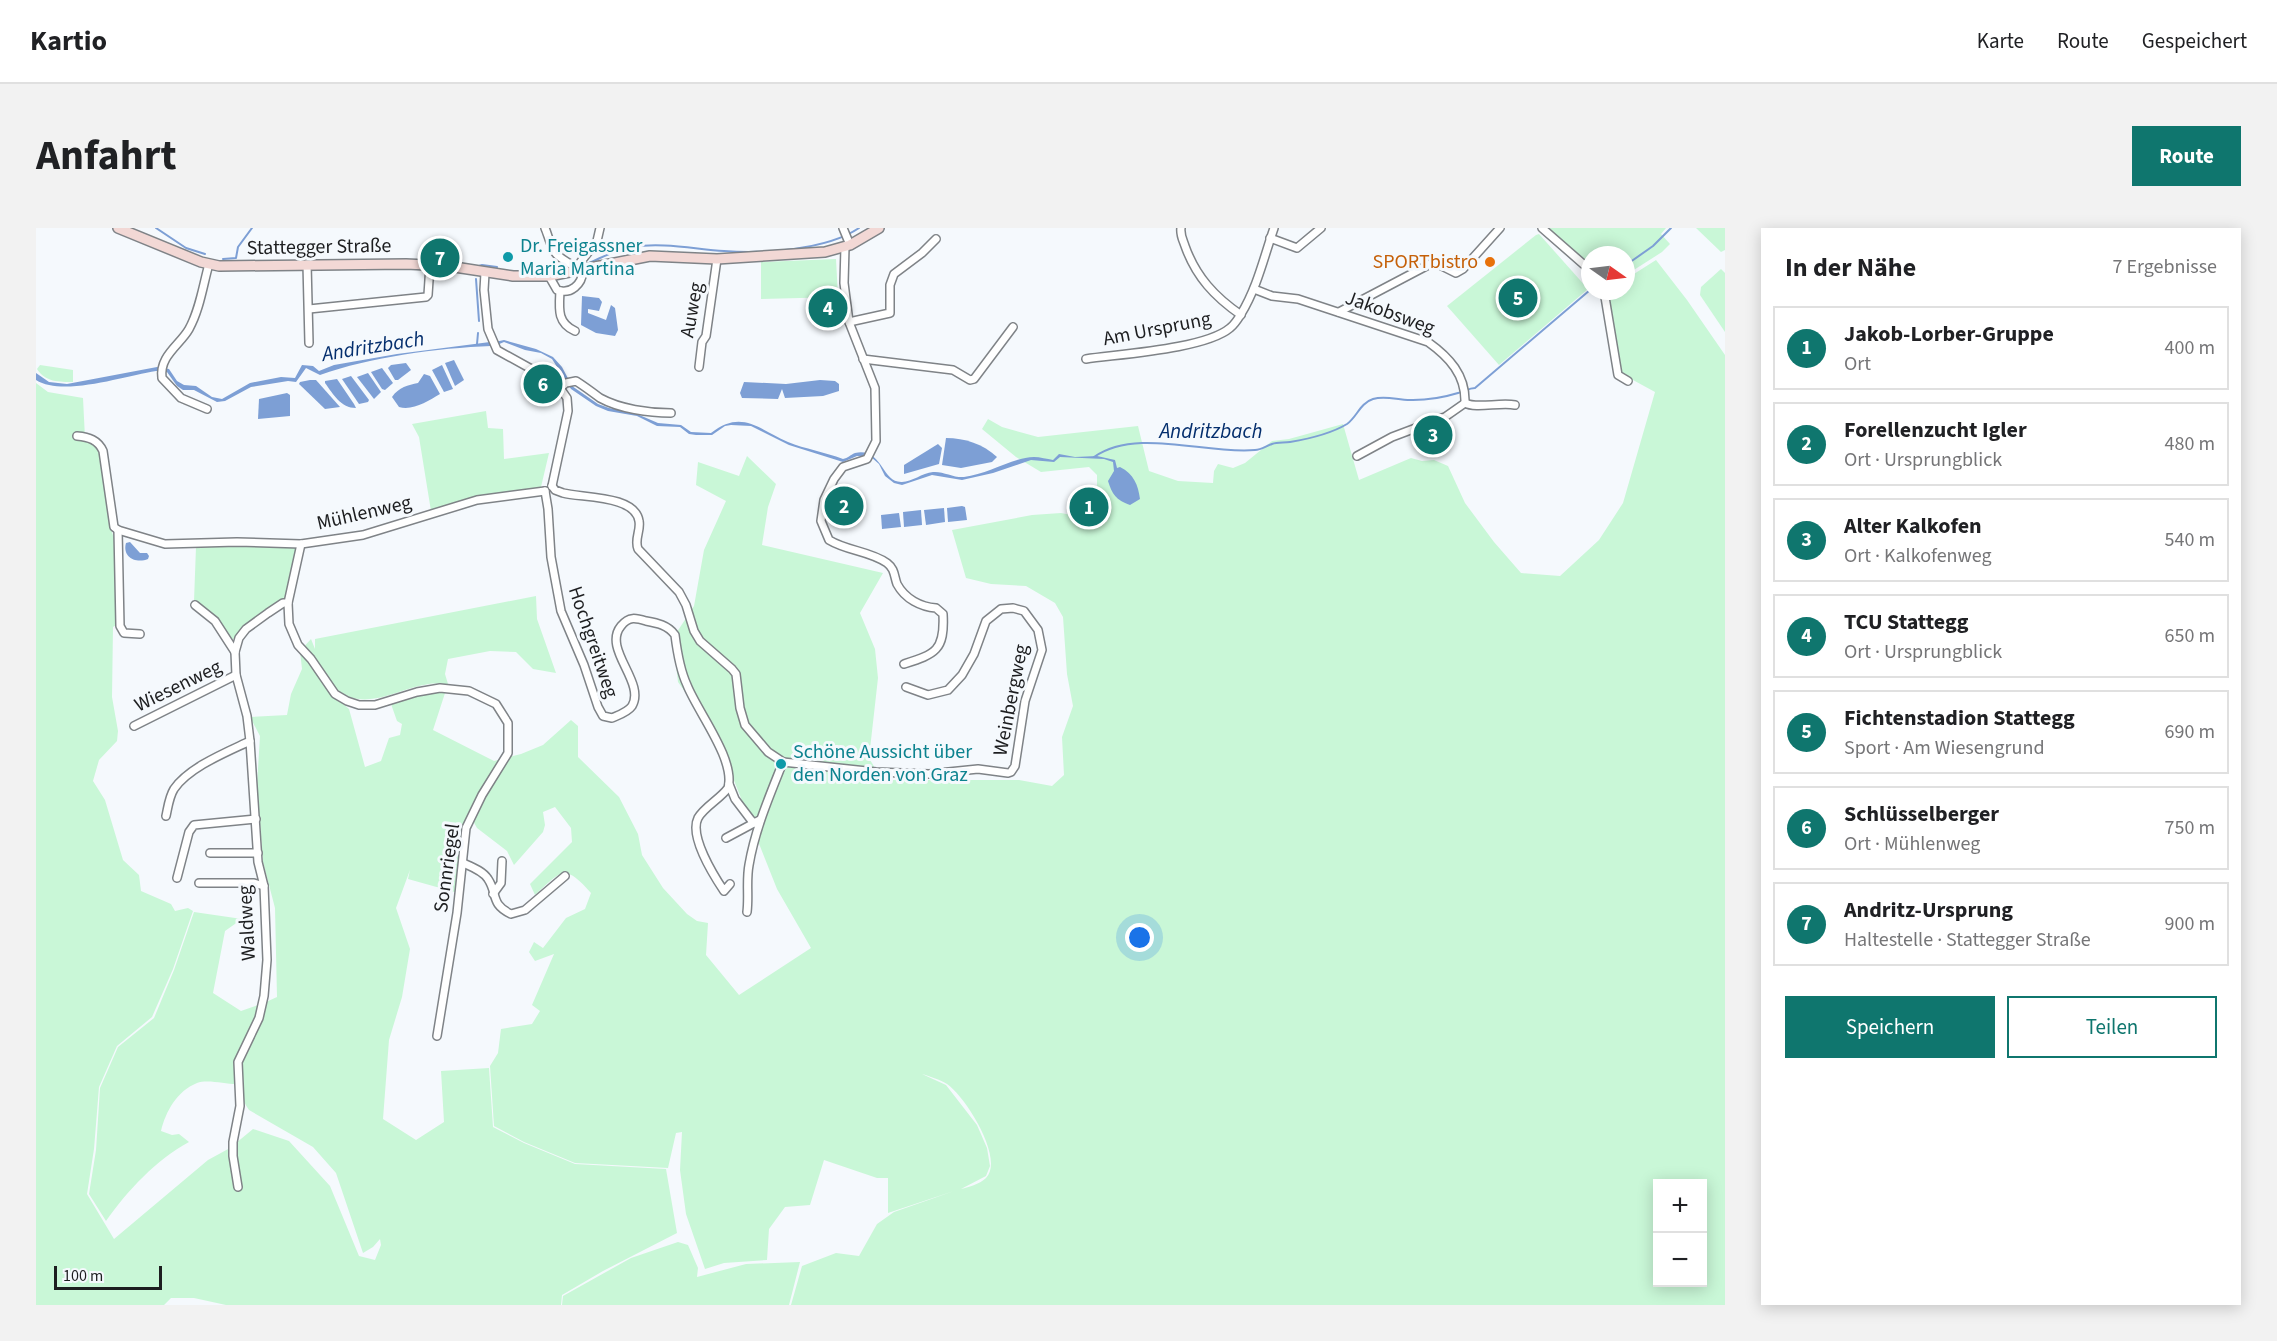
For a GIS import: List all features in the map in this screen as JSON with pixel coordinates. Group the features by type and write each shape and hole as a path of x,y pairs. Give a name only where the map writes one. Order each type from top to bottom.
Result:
{"main road":[{"name":"Stattegger Straße","path":"118,228 140,232 209,264 231,267 307,264 430,265 513,276 549,276 650,256 717,259 825,252 848,246 879,228"}],"street":[{"path":"545,228 554,252 582,271"},
{"path":"549,276 555,288 560,291 572,290 579,284 582,280 582,271 579,264 597,241 600,228"},
{"path":"843,228 848,246 844,283 849,322 875,388 876,441 869,456 843,467 834,479 824,500 820,521 825,534 835,543 873,556 890,565 897,583 916,603 936,608 943,614 940,642 933,653 904,664"},
{"path":"1180,228 1190,260 1205,285 1222,302 1241,315"},
{"name":"Am Ursprung","path":"1086,359 1182,345 1206,339 1230,328 1241,315 1254,290 1274,228"},
{"path":"1270,238 1297,248 1321,228"},
{"path":"1339,312 1434,262 1456,273 1500,228"},
{"path":"1542,228 1581,262"},
{"path":"849,322 890,313 890,285 894,274 936,239"},
{"name":"Auweg","path":"699,367 702,342 706,336 717,259"},
{"path":"207,409 181,398 162,378 162,369 167,356 189,330 197,310 209,264"},
{"path":"307,264 309,343"},
{"path":"309,309 426,297 430,265"},
{"path":"485,273 484,290 488,327 497,350 537,371 560,388 567,398 568,406 552,486 545,491"},
{"name":"Jakobsweg","path":"1254,290 1272,296 1298,299 1428,342 1445,354 1454,365 1464,386 1465,400"},
{"path":"560,291 559,316 567,327 575,331"},
{"path":"1606,300 1618,375 1628,381"},
{"path":"863,359 953,370 970,380 974,379 1013,327"},
{"path":"560,388 569,382 579,383 617,405 650,412 671,413"},
{"path":"1357,456 1392,437 1445,417 1465,400 1470,406 1503,402 1515,405"},
{"path":"77,436 97,442 103,451 113,525 118,530 120,626 124,633 141,634"},
{"path":"552,486 563,493 614,501 630,507 639,521 636,544 638,549 679,592 700,641 736,674 740,708 745,725 768,752 783,762 757,821 749,862 747,912"},
{"name":"Mühlenweg","path":"118,530 165,544 237,542 301,544 363,535 477,500 545,491"},
{"name":"Hochgreitweg","path":"545,491 550,557 561,611 584,665 600,712 606,718 612,718 626,711 633,702 633,688 616,640 620,627 631,618 670,628 675,635 687,686 719,744 735,799 757,821"},
{"path":"235,652 239,638 246,629 276,608 288,603 301,544"},
{"name":"Sonnriegel","path":"288,603 289,624 298,645 311,659 335,694 346,701 359,705 375,705 417,692 440,688 469,691 496,704 508,723 508,753 482,795 466,828 456,923 437,1036"},
{"path":"195,605 214,621 235,652"},
{"name":"Weinbergweg","path":"783,762 922,774 978,769 1011,772 1015,766 1025,702 1042,650 1038,630 1024,611 1013,608 1001,609 986,621 974,654 962,675 948,690 928,695 906,687"},
{"name":"Waldweg","path":"235,652 236,675 247,716 250,741 258,853 264,886 267,960 264,996 259,1018 238,1062 240,1106 233,1142 238,1187"},
{"name":"Wiesenweg","path":"134,726 236,675"},
{"path":"166,816 170,796 184,778 250,741"},
{"path":"729,784 721,797 701,814 697,825 700,845 709,869 724,891 730,884"},
{"path":"177,878 189,832 194,825 256,819"},
{"path":"726,838 757,821"},
{"path":"210,853 258,853"},
{"path":"493,894 501,882 502,861"},
{"path":"463,863 483,873 490,880 500,909 511,914 525,910 564,876"},
{"path":"199,883 264,886"}],"green space":[{"path":"1544,228 1666,228 1661,234 1670,244 1662,252 1635,269 1635,246 1581,246 1581,260"},
{"path":"1696,228 1725,228 1725,250 1721,252"},
{"path":"1539,234 1581,281 1581,295 1499,365 1447,306"},
{"path":"836,259 838,297 761,299 761,262"},
{"path":"1656,260 1725,355 1725,1305 791,1305 802,1266 836,1253 859,1256 877,1224 894,1212 954,1191 888,1213 888,1178 877,1178 824,1160 810,1205 785,1207 769,1229 767,1260 724,1263 705,1269 686,1214 680,1170 682,1132 676,1133 668,1168 575,1163 524,1142 494,1126 490,1066 498,1053 501,1029 532,1024 540,1011 532,1005 554,954 535,961 529,952 534,942 543,948 566,918 585,909 591,893 575,877 563,873 551,880 535,895 530,884 572,842 571,828 555,807 543,812 545,825 543,832 514,865 507,851 477,828 472,819 493,785 489,782 467,819 458,893 408,879 410,870 396,908 410,949 402,997 389,1040 383,1119 416,1140 444,1122 441,1071 489,1068 493,1127 524,1143 575,1164 666,1169 677,1233 562,1295 561,1305 226,1305 194,1298 171,1298 164,1305 36,1305 36,383 48,392 83,398 85,438 99,447 106,470 109,518 115,540 116,625 113,627 112,697 118,731 117,741 99,760 93,781 105,800 123,860 139,875 141,891 171,904 175,911 188,908 193,911 173,969 152,1017 117,1046 99,1087 94,1149 87,1194 114,1239 208,1160 230,1148 253,1129 289,1141 330,1186 359,1256 375,1260 381,1245 380,1239 363,1253 336,1173 313,1147 249,1110 242,1097 240,1084 240,1070 248,1042 266,1002 277,997 275,908 263,862 257,785 260,736 250,717 287,715 291,694 302,669 300,651 311,639 315,649 315,639 536,596 537,619 556,673 533,669 516,652 490,651 448,659 445,674 448,684 417,686 381,697 358,699 335,688 324,672 335,697 349,709 365,767 381,761 389,738 400,735 402,724 397,721 391,704 416,695 446,690 433,730 494,761 543,745 571,720 578,726 578,757 619,797 638,834 642,855 663,888 687,914 697,921 708,923 706,955 739,995 811,948 777,889 716,735 678,682 673,638 694,606 704,550 726,501 696,485 698,462 739,476 747,456 776,484 768,507 762,545 883,573 860,613 875,649 878,678 869,758 882,780 1019,780 1052,786 1064,775 1062,737 1073,706 1067,674 1063,617 1055,603 1026,586 991,584 966,578 952,530 1032,515 1061,513 1107,522 1109,503 1097,491 1097,475 1089,467 1041,472 1016,457 982,429 988,419 1002,427 1038,437 1138,426 1149,471 1178,481 1213,483 1214,471 1218,464 1233,468 1245,463 1272,441 1289,439 1343,424 1359,480 1411,458 1422,461 1434,460 1448,466 1465,503 1521,573 1560,576 1599,540 1623,503 1655,392 1622,374 1608,300 1635,300 1635,273","holes":["922,1074 944,1083 955,1091 972,1114 987,1143 991,1169 986,1178 961,1189 986,1176 990,1166 987,1148 977,1125 946,1085"]},
{"path":"1721,269 1725,273 1725,332 1700,295 1701,287"},
{"path":"40,365 73,370 73,382 44,377 37,369"},
{"path":"486,411 488,428 503,429 504,459 549,453 541,487 469,498 431,511 419,437 412,424"},
{"path":"205,545 295,546 296,548 289,590 286,595 277,604 250,622 230,641 217,619 194,601 196,547"},
{"path":"194,912 242,919 225,931 213,993 241,1011 261,1004 247,1039 236,1084 201,1082 178,1096 169,1109 161,1131 172,1135 179,1134 189,1142 143,1177 106,1221 89,1194 96,1150 100,1088 118,1047 154,1018"},
{"path":"678,1242 688,1245 698,1268 697,1277 746,1264 800,1262 789,1305 562,1305 563,1296 631,1258"}],"water":[{"path":"582,296 599,298 602,302 599,311 588,309 588,313 606,320 611,305 615,308 618,330 615,336 596,333 581,325"},
{"path":"504,340 536,349 553,357 562,367 572,386 598,404 637,414 658,423 681,425 691,432 711,433 732,422 750,424 801,447 843,459 855,453 871,455 877,460 890,477 902,482 933,472 964,477 1026,458 1053,460 1059,454 1075,457 1097,456 1115,460 1117,468 1120,467 1129,473 1140,499 1130,505 1115,496 1108,481 1114,471 1113,462 1104,459 1060,457 1054,462 1031,460 993,473 962,480 932,475 902,485 894,483 885,476 879,464 871,457 857,456 843,462 789,445 751,426 731,425 725,426 712,435 696,435 689,434 680,427 657,426 637,416 608,411 596,406 571,389 552,359 541,353 504,342 497,345 495,342"},
{"path":"490,342 491,346 427,351 382,358 320,375 306,368 296,382 288,381 251,387 225,401 217,402 194,390 183,390 177,386 167,372 156,371 77,386 48,385 36,380 36,373 49,382 67,384 157,367 169,369 177,381 184,385 196,386 212,397 222,399 250,383 281,377 295,378 302,365 313,366 319,371 334,365 397,354"},
{"path":"454,360 464,380 455,386 445,363"},
{"path":"406,363 411,370 395,380 388,368 391,365"},
{"path":"442,365 453,389 444,392 432,370"},
{"path":"382,368 393,383 385,390 371,372"},
{"path":"368,373 381,392 374,399 357,377"},
{"path":"424,374 430,376 440,394 410,408 399,407 392,397 401,389 418,383"},
{"path":"351,376 369,400 368,402 359,404 342,379"},
{"path":"337,379 356,408 342,403 325,383 325,381"},
{"path":"316,380 340,407 325,409 299,384"},
{"path":"820,380 835,381 839,384 839,391 823,396 785,398 782,389 778,399 742,398 740,393 744,382 786,384"},
{"path":"287,393 290,395 290,416 258,419 259,399"},
{"path":"946,438 973,443 997,457 992,462 961,468 942,465"},
{"path":"938,444 942,448 939,464 904,474 904,465"},
{"path":"965,507 967,520 948,522 947,508"},
{"path":"944,508 945,522 926,525 924,510"},
{"path":"921,510 922,525 904,527 903,512"},
{"path":"899,513 901,527 882,529 881,515"},
{"path":"130,542 140,553 147,553 148,559 139,561 128,556 125,548 126,543"}],"waterway":[{"path":"156,228 186,248 205,254"},
{"path":"223,259 236,258 238,247 252,228"},
{"path":"589,263 621,250 643,246 740,252 794,249 830,241 859,228"},
{"name":"Andritzbach","path":"1635,259 1653,246 1671,228"},
{"path":"479,266 497,267"},
{"path":"526,271 554,271"},
{"path":"476,279 479,321"},
{"name":"Andritzbach","path":"1094,457 1111,448 1151,443 1236,451 1257,450 1274,443 1304,439 1334,430 1347,424 1365,404 1373,399 1430,399 1475,388 1581,298"},
{"path":"477,344 478,333"}],"place":[{"name":"Dr. Freigassner Maria Martina","path":"508,257"},
{"name":"Andritz-Ursprung","path":"440,258"},
{"name":"SPORTbistro","path":"1490,262"},
{"name":"Fichtenstadion Stattegg","path":"1518,298"},
{"name":"TCU Stattegg","path":"828,308"},
{"name":"Schlüsselberger","path":"543,384"},
{"name":"Alter Kalkofen","path":"1433,435"},
{"name":"Forellenzucht Igler","path":"844,506"},
{"name":"Jakob-Lorber-Gruppe","path":"1089,507"},
{"name":"Schöne Aussicht über den Norden von Graz","path":"781,764"}]}
